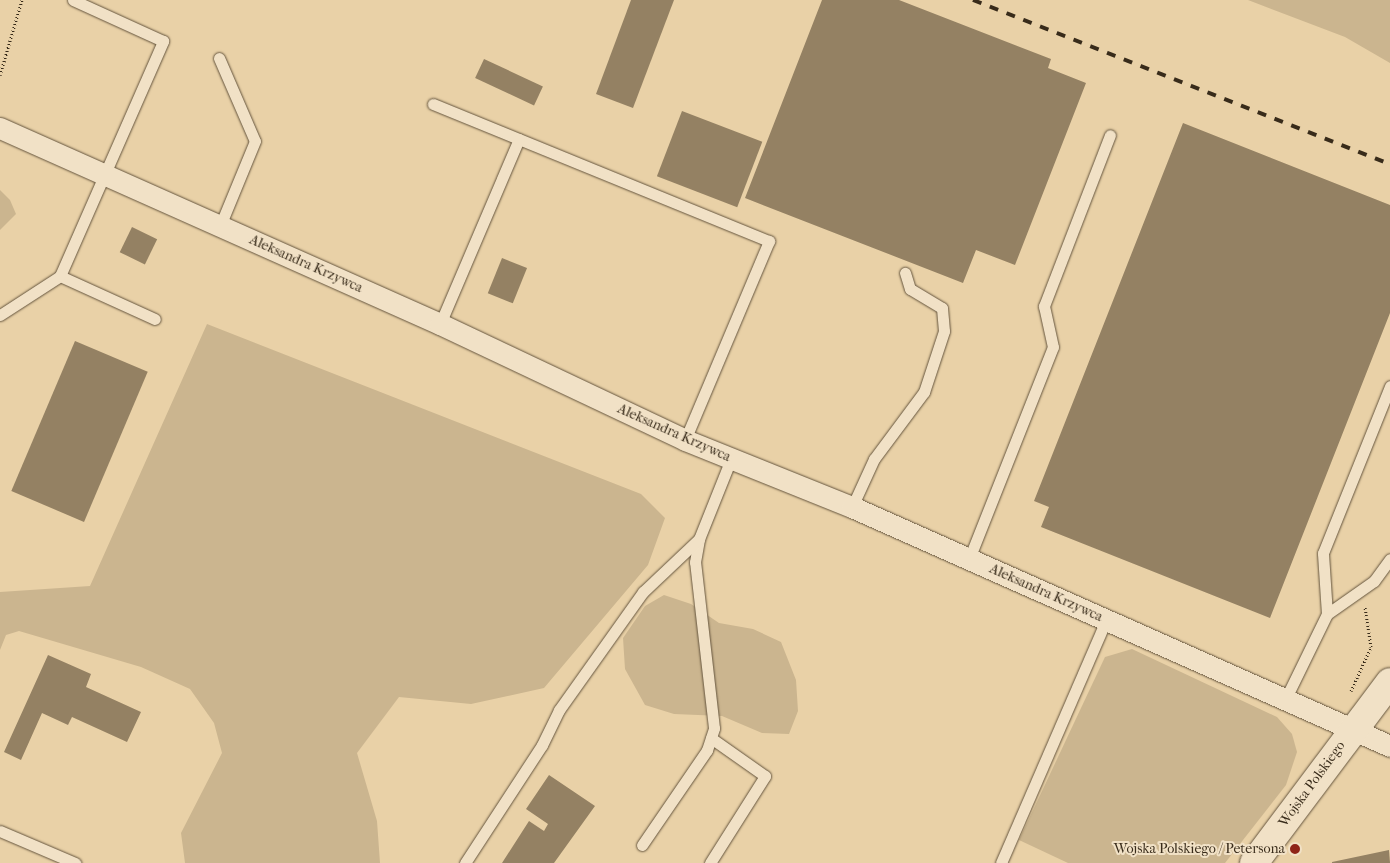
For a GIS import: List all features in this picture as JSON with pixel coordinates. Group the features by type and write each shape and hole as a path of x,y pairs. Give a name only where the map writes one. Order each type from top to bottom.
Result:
{"street":[{"name":"Aleksandra Krzywca","path":"0,128 440,324 685,440 852,507 1390,746"},
{"name":"Wojska Polskiego","path":"1254,863 1351,729 1390,682"}],"lane":[{"path":"0,315 60,276 164,41 73,0"},
{"path":"219,58 255,141 220,226"},
{"path":"433,104 769,240 685,440"},
{"path":"969,559 1054,347 1044,306 1110,135"},
{"path":"440,324 519,139"},
{"path":"852,507 874,459 924,392 944,331 942,308 910,289 905,273"},
{"path":"60,276 155,319"},
{"path":"1285,700 1327,614 1324,552 1390,386"},
{"path":"642,845 711,738 712,698 696,590 699,539 731,459"},
{"path":"464,863 542,745 559,710 643,592 699,539"},
{"path":"1327,614 1374,581 1390,559"},
{"path":"1001,863 1106,620"},
{"path":"710,863 765,776 711,738"},
{"path":"0,831 76,863"}],"path":[{"path":"0,75 22,0"},
{"path":"1351,729 1352,687 1371,647 1362,590"}],"shaded area":[{"path":"1248,0 1390,0 1390,63 1345,37"},
{"path":"0,190 10,200 16,214 0,230"},
{"path":"207,324 641,494 665,518 648,565 544,688 471,704 399,697 357,753 377,821 380,863 185,863 181,833 222,753 214,723 190,689 141,667 19,631 6,635 0,650 0,592 90,586"},
{"path":"664,595 691,604 719,623 753,629 781,642 796,680 798,711 789,734 762,733 722,716 674,714 645,705 625,669 623,638 645,606"},
{"path":"1132,649 1277,717 1292,734 1297,752 1286,785 1225,863 1068,863 1019,840 1105,657"}],"building":[{"path":"631,0 674,0 633,108 596,94"},
{"path":"822,0 899,0 1051,59 1048,68 1086,83 1015,265 976,250 963,283 745,198"},
{"path":"484,59 543,86 534,106 475,78"},
{"path":"682,111 762,142 737,207 657,176"},
{"path":"1183,123 1390,205 1390,313 1270,618 1041,527 1049,507 1034,501"},
{"path":"132,227 157,239 145,264 120,252"},
{"path":"502,258 527,268 513,303 488,293"},
{"path":"75,341 148,372 84,522 11,491"},
{"path":"48,655 91,674 86,687 141,712 127,742 72,717 68,725 42,713 21,760 4,752"},
{"path":"549,775 595,806 554,863 502,863 529,821 544,831 548,824 526,809"},
{"path":"1389,850 1390,863 1332,863 1332,862"}],"railway":[{"path":"973,0 1390,164"}],"place":[{"name":"Wojska Polskiego / Petersona","path":"1295,849"}]}
